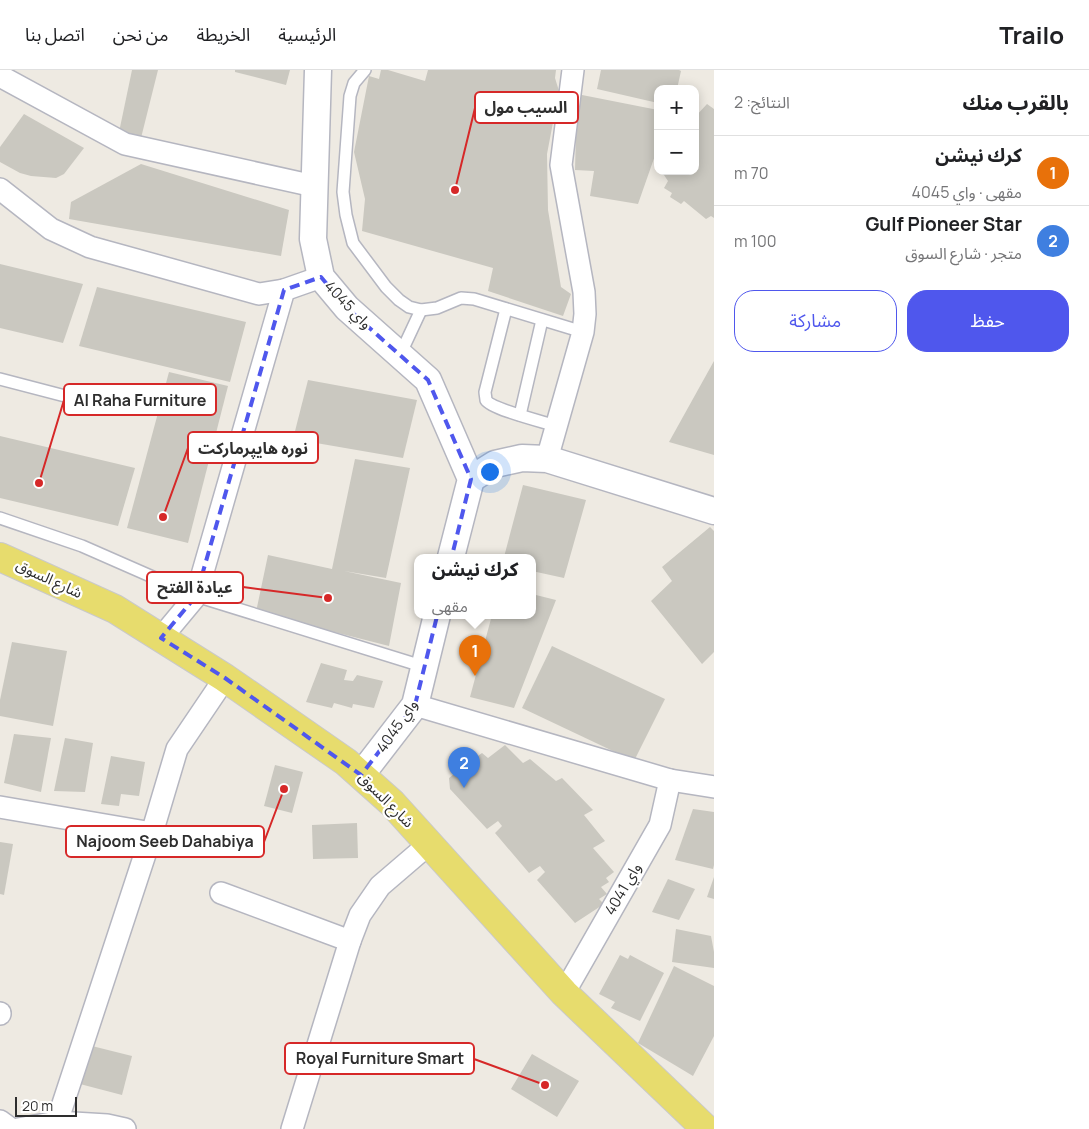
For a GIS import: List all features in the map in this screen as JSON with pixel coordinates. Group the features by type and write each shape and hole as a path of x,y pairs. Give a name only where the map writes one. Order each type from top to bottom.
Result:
{"main road":[{"name":"شارع السوق","path":"0,557 115,610 225,678 346,762 392,803 564,993 706,1129"}],"street":[{"name":"واي 4045","path":"318,70 313,239 321,277 347,308 428,380 470,479"},
{"path":"547,459 583,332 585,314 584,292 561,165 573,70"},
{"path":"0,76 125,144 314,186"},
{"path":"0,189 51,229 90,247 259,294 284,290 321,277"},
{"path":"161,638 196,596 284,290"},
{"path":"453,554 470,479 495,464 522,458 547,459 714,511"},
{"name":"واي 4045","path":"361,775 415,705 437,619"},
{"path":"57,1122 178,749 225,678"},
{"path":"415,705 670,780 714,787"},
{"name":"واي 4041","path":"564,993 660,825 670,780"},
{"path":"0,807 152,833"},
{"path":"292,1129 350,941 360,915 380,886 429,844"},
{"path":"221,893 350,941"},
{"path":"0,1121 11,1129"},
{"path":"18,1129 57,1122 107,1125 125,1129"}],"lane":[{"path":"365,70 354,83 350,96 343,192 353,243 386,287 409,307 421,310 437,308 461,298 474,298 583,332"},
{"path":"506,309 485,392 486,399 491,404 556,426"},
{"path":"400,355 421,310"},
{"path":"520,415 542,320"},
{"path":"0,379 115,409"},
{"path":"0,518 82,546 196,596 425,667"}],"highlighted area":[{"path":"321,277 347,308 428,380 471,479 415,705 361,775 225,678 161,638 196,596 284,290"}],"building":[{"path":"132,70 158,70 140,142 118,137"},
{"path":"235,70 290,70 286,85 235,72"},
{"path":"381,70 388,70 425,81 428,70 556,70 555,78 559,91 547,154 548,210 561,287 571,294 563,316 488,291 493,268 362,231 365,199 354,152 369,76 379,79"},
{"path":"601,70 681,71 678,85 654,85 654,102 597,89"},
{"path":"577,94 654,109 654,158 638,204 590,196 594,171 575,170"},
{"path":"707,104 714,109 714,218 711,216 706,219 684,201 681,204 670,197 672,193 664,188 668,181 664,175 699,175 699,113"},
{"path":"24,114 84,148 64,174 56,178 31,176 20,173 0,162 0,147"},
{"path":"141,164 289,210 281,256 69,219 71,202"},
{"path":"0,264 83,284 63,343 0,328"},
{"path":"97,287 246,322 230,382 79,346"},
{"path":"714,361 714,455 669,442"},
{"path":"169,372 228,386 188,543 127,528"},
{"path":"308,380 417,400 403,458 293,439"},
{"path":"0,436 135,468 118,526 0,498"},
{"path":"355,459 410,468 386,578 344,571 401,583 389,646 256,612 268,555 332,569"},
{"path":"523,485 586,500 564,578 536,572 536,554 505,554"},
{"path":"710,527 714,531 714,652 702,664 651,601 672,581 662,567"},
{"path":"536,595 556,600 514,708 470,697 491,619 536,619"},
{"path":"12,642 67,651 53,726 0,716 0,700"},
{"path":"552,646 665,699 634,761 522,708"},
{"path":"321,663 347,670 344,680 353,681 357,675 383,681 374,708 353,704 352,708 334,703 332,708 306,702"},
{"path":"14,734 51,738 41,792 4,783"},
{"path":"65,738 93,743 85,792 54,791"},
{"path":"505,745 523,763 530,759 556,781 562,778 593,810 584,815 605,841 593,848 614,872 606,878 609,882 601,887 607,894 599,899 604,904 575,923 537,880 545,872 540,866 529,873 495,833 502,826 498,821 487,829 450,789 449,778 462,768 460,761 470,753 475,758 482,753 488,758"},
{"path":"111,756 145,762 139,796 121,794 119,806 101,804"},
{"path":"275,765 303,772 292,813 264,806"},
{"path":"693,809 714,812 713,869 675,860"},
{"path":"357,823 358,858 313,859 312,825"},
{"path":"0,842 13,844 4,895 0,894"},
{"path":"714,877 714,899 707,897"},
{"path":"668,879 695,889 679,920 652,912"},
{"path":"676,929 711,936 714,968 672,962"},
{"path":"620,955 628,959 630,955 664,973 640,1021 611,1008 615,1002 599,994"},
{"path":"674,966 714,986 714,1036 693,1076 638,1043"},
{"path":"92,1046 132,1056 122,1095 80,1084"},
{"path":"532,1054 579,1081 557,1117 511,1089"}],"place":[{"name":"السيب مول","path":"455,190"},
{"name":"Al Raha Furniture","path":"39,483"},
{"name":"نوره هايپرماركت","path":"163,517"},
{"name":"عيادة الفتح","path":"328,598"},
{"name":"كرك نيشن","path":"475,676"},
{"name":"Gulf Pioneer Star","path":"464,788"},
{"name":"Najoom Seeb Dahabiya","path":"284,789"},
{"name":"Royal Furniture Smart","path":"545,1085"}]}
